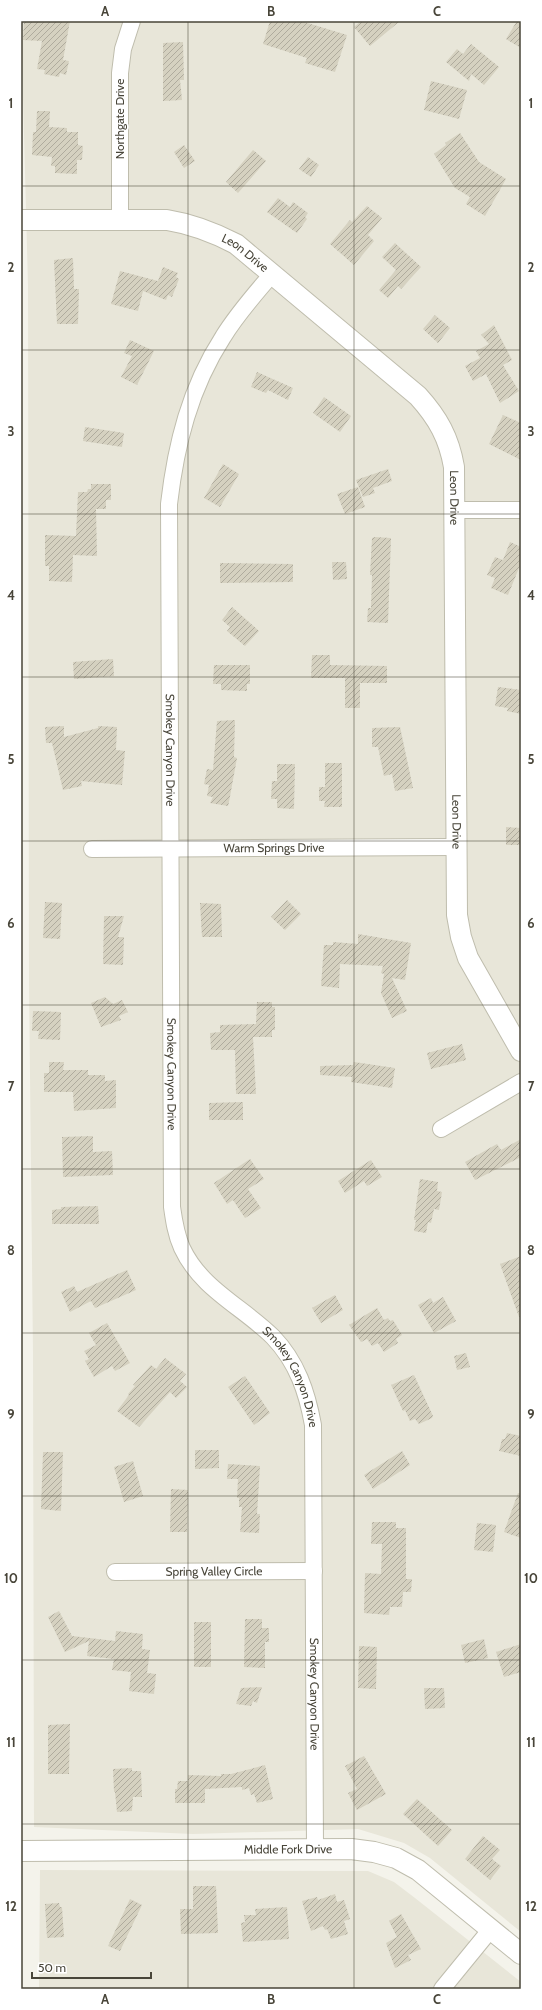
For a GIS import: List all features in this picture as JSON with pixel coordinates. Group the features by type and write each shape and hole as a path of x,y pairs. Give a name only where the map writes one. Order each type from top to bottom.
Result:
{"street":[{"name":"Northgate Drive","path":"120,219 120,73 123,49 132,21"},
{"name":"Leon Drive","path":"21,220 167,220 190,224 213,232 236,244 418,396 432,412 443,429 451,449 454,467 457,915 461,937 468,958 521,1051"},
{"name":"Smokey Canyon Drive","path":"272,274 223,336 205,369 191,399 180,434 173,467 169,504 172,1199 175,1227 182,1248 193,1267 207,1284 273,1338 289,1357 302,1380 309,1402 313,1425 316,1849"},
{"path":"455,510 521,510"},
{"name":"Warm Springs Drive","path":"92,849 456,847"},
{"path":"441,1129 521,1082"},
{"name":"Spring Valley Circle","path":"115,1572 314,1571"},
{"name":"Middle Fork Drive","path":"21,1851 352,1849 374,1852 396,1858 418,1870 521,1954"},
{"path":"442,1989 491,1930"}],"shaded area":[{"path":"21,21 521,21 521,1932 430,1858 404,1843 358,1829 193,1834 34,1827 33,1354 29,982 28,285"},
{"path":"40,1870 368,1871 394,1882 415,1898 521,1982 521,1989 39,1989"}],"building":[{"path":"24,21 70,21 63,60 69,61 66,75 60,73 59,77 44,74 45,70 37,69 42,41 23,40"},
{"path":"270,21 301,21 347,35 335,72 305,63 307,58 263,44"},
{"path":"361,21 400,21 370,46 354,27"},
{"path":"517,21 521,21 521,48 506,39"},
{"path":"183,42 184,80 180,80 182,100 163,101 163,43"},
{"path":"471,44 499,67 484,85 471,74 469,81 446,62 457,49 463,54"},
{"path":"431,81 467,90 459,119 424,110"},
{"path":"37,111 50,111 49,127 67,128 67,132 78,132 78,145 83,146 82,160 77,160 77,174 55,173 55,166 51,166 52,157 32,155 33,132 36,132"},
{"path":"460,133 479,162 506,179 485,216 466,204 470,197 455,188 434,154 446,145 445,143"},
{"path":"184,145 195,161 184,168 174,152"},
{"path":"253,150 266,161 238,193 226,182"},
{"path":"308,157 319,165 311,177 299,169"},
{"path":"278,198 290,207 293,202 308,213 305,217 307,219 297,233 267,212"},
{"path":"367,206 382,218 368,235 374,241 354,265 330,244 350,220 352,222"},
{"path":"395,243 421,267 401,289 398,286 388,298 379,290 396,270 382,257"},
{"path":"73,258 74,289 79,289 78,324 57,324 54,260"},
{"path":"163,267 178,273 176,277 179,279 172,297 168,295 166,300 143,291 138,311 111,304 120,271 158,281"},
{"path":"435,315 450,328 438,343 423,329"},
{"path":"494,325 512,360 503,365 519,391 500,403 486,374 473,381 465,366 480,358 476,351 489,344 481,335"},
{"path":"130,340 154,351 137,385 121,377 132,356 124,353"},
{"path":"257,372 293,388 288,400 268,390 266,393 251,387"},
{"path":"324,397 351,416 340,432 313,413"},
{"path":"503,415 521,423 521,460 489,444"},
{"path":"85,427 124,433 122,447 83,441"},
{"path":"223,464 239,474 220,507 204,498"},
{"path":"388,469 392,481 373,488 375,493 363,497 356,480"},
{"path":"91,484 111,484 111,500 106,500 106,509 96,509 97,556 73,555 72,582 49,581 49,566 45,566 45,535 76,536 78,492 87,492 88,489 91,489"},
{"path":"358,487 365,507 345,514 337,494"},
{"path":"372,538 391,538 388,623 367,622 368,608 371,608 372,575 370,575"},
{"path":"510,542 521,547 521,563 508,595 491,588 495,578 487,575 495,557 503,560"},
{"path":"332,562 346,562 347,579 333,580"},
{"path":"220,563 293,564 293,582 220,583"},
{"path":"232,607 259,631 245,646 227,631 230,627 222,620"},
{"path":"312,655 330,655 330,665 387,666 387,683 360,683 360,708 345,708 345,678 311,678"},
{"path":"113,659 114,676 74,679 73,662"},
{"path":"214,665 250,665 250,684 247,684 247,691 221,690 221,684 213,684"},
{"path":"498,687 521,690 521,714 507,711 508,708 495,706"},
{"path":"235,720 234,757 237,758 228,806 210,803 213,797 207,796 209,785 204,784 207,769 213,770 217,721"},
{"path":"64,726 64,737 98,728 98,726 117,727 116,750 125,751 122,785 81,781 82,786 63,790 52,743 46,743 45,727"},
{"path":"400,727 413,788 395,791 392,774 384,776 378,747 372,747 372,728"},
{"path":"325,763 342,763 342,807 324,807 325,801 319,801 319,787 325,787"},
{"path":"277,764 295,764 294,809 277,808 277,799 271,799 272,781 277,781"},
{"path":"506,827 521,828 521,845 506,845"},
{"path":"287,900 301,914 285,930 271,917"},
{"path":"45,902 62,903 60,939 43,938"},
{"path":"200,903 221,904 222,937 202,937"},
{"path":"104,916 124,916 118,937 124,937 123,965 103,964"},
{"path":"358,934 411,943 405,980 392,978 407,1011 392,1018 381,993 384,974 381,973 383,966 340,964 339,988 321,986 324,945 333,945 333,942 358,944"},
{"path":"105,997 113,1004 122,1000 128,1012 119,1016 121,1020 101,1027 91,1003"},
{"path":"257,1002 272,1002 272,1007 275,1007 275,1030 272,1030 272,1037 253,1037 256,1094 236,1094 235,1050 211,1050 210,1033 220,1032 220,1025 256,1024"},
{"path":"33,1011 61,1012 60,1040 38,1039 39,1031 32,1031"},
{"path":"462,1044 466,1060 431,1069 427,1053"},
{"path":"49,1062 64,1062 63,1070 88,1070 88,1075 105,1075 105,1081 116,1080 116,1108 74,1111 73,1092 44,1092 44,1073 49,1073"},
{"path":"354,1062 395,1068 392,1088 351,1082 352,1077 320,1075 320,1066 353,1065"},
{"path":"243,1102 243,1120 209,1120 209,1103"},
{"path":"93,1136 93,1152 112,1151 113,1175 63,1177 62,1137"},
{"path":"521,1139 521,1157 475,1180 465,1162 497,1144 501,1150"},
{"path":"250,1159 264,1179 248,1189 261,1208 245,1218 233,1200 227,1204 214,1183"},
{"path":"371,1160 382,1177 367,1186 364,1181 345,1193 338,1181"},
{"path":"420,1179 438,1182 437,1191 442,1192 439,1210 434,1209 431,1223 428,1222 426,1233 414,1231 416,1220 414,1220"},
{"path":"98,1206 99,1224 52,1224 52,1210 61,1209 61,1207"},
{"path":"521,1256 521,1316 519,1317 500,1264"},
{"path":"127,1270 136,1290 95,1308 91,1301 70,1312 61,1292 74,1286 77,1292"},
{"path":"335,1295 343,1310 321,1323 312,1308"},
{"path":"443,1297 456,1321 434,1333 418,1305 431,1298 433,1303"},
{"path":"377,1308 384,1320 388,1318 390,1321 393,1320 402,1335 396,1339 398,1343 384,1352 378,1343 372,1346 367,1339 361,1342 349,1325"},
{"path":"107,1323 130,1363 115,1371 112,1366 94,1377 85,1361 89,1359 84,1351 96,1345 89,1333"},
{"path":"466,1353 470,1367 457,1370 454,1356"},
{"path":"165,1358 186,1374 180,1381 187,1387 176,1398 170,1392 139,1427 117,1411 135,1386 133,1385 151,1365 156,1369"},
{"path":"414,1375 433,1416 432,1418 419,1424 415,1419 410,1421 405,1410 403,1411 391,1385"},
{"path":"245,1376 270,1413 254,1425 228,1387"},
{"path":"507,1433 521,1436 521,1456 499,1451 502,1439 505,1439"},
{"path":"195,1450 219,1450 219,1468 195,1469"},
{"path":"402,1451 410,1465 373,1489 364,1475"},
{"path":"43,1452 63,1452 61,1511 41,1509"},
{"path":"133,1461 143,1496 124,1502 114,1467"},
{"path":"228,1464 260,1466 257,1514 260,1514 259,1533 240,1532 242,1507 239,1507 239,1498 237,1498 238,1479 227,1479"},
{"path":"171,1489 188,1490 187,1532 170,1532"},
{"path":"518,1493 521,1494 521,1538 504,1532"},
{"path":"372,1522 396,1522 396,1528 406,1528 406,1579 412,1579 411,1592 403,1592 402,1607 390,1607 389,1615 364,1613 365,1573 381,1574 382,1544 371,1544"},
{"path":"477,1523 496,1525 493,1552 474,1550"},
{"path":"59,1611 72,1636 115,1641 116,1631 143,1634 142,1649 150,1650 147,1673 156,1674 154,1694 129,1691 131,1672 112,1670 114,1659 87,1656 89,1641 65,1652 48,1617"},
{"path":"245,1619 262,1619 262,1628 269,1628 269,1642 265,1642 265,1668 244,1667"},
{"path":"194,1622 211,1622 211,1667 194,1667"},
{"path":"484,1639 488,1658 465,1663 461,1645"},
{"path":"521,1644 521,1672 504,1677 496,1652"},
{"path":"359,1646 377,1647 376,1689 358,1688"},
{"path":"262,1687 257,1703 253,1701 251,1706 236,1704 241,1688"},
{"path":"424,1688 444,1688 445,1708 425,1709"},
{"path":"70,1724 69,1774 48,1774 48,1725"},
{"path":"364,1756 386,1794 357,1810 348,1793 357,1789 345,1766"},
{"path":"265,1765 273,1799 257,1803 254,1794 251,1795 249,1788 242,1790 242,1787 205,1789 205,1803 175,1803 175,1789 177,1789 178,1781 188,1781 188,1775 221,1776 221,1774 231,1774"},
{"path":"132,1768 132,1771 141,1771 142,1797 133,1797 132,1811 117,1812 113,1769"},
{"path":"417,1799 452,1830 438,1846 403,1814"},
{"path":"483,1836 500,1850 492,1859 501,1866 490,1880 465,1859"},
{"path":"193,1886 216,1886 218,1933 181,1934 180,1909 193,1909"},
{"path":"335,1894 337,1902 344,1900 350,1919 344,1921 348,1934 331,1939 327,1929 325,1930 323,1926 311,1931 302,1901 317,1897 318,1900"},
{"path":"130,1899 142,1905 120,1951 108,1946"},
{"path":"59,1903 60,1907 62,1907 64,1937 47,1938 45,1904"},
{"path":"287,1907 289,1939 243,1942 241,1923 245,1922 244,1915 256,1915 255,1909"},
{"path":"401,1914 421,1949 408,1955 411,1960 395,1968 386,1943 397,1937 389,1921"}]}
